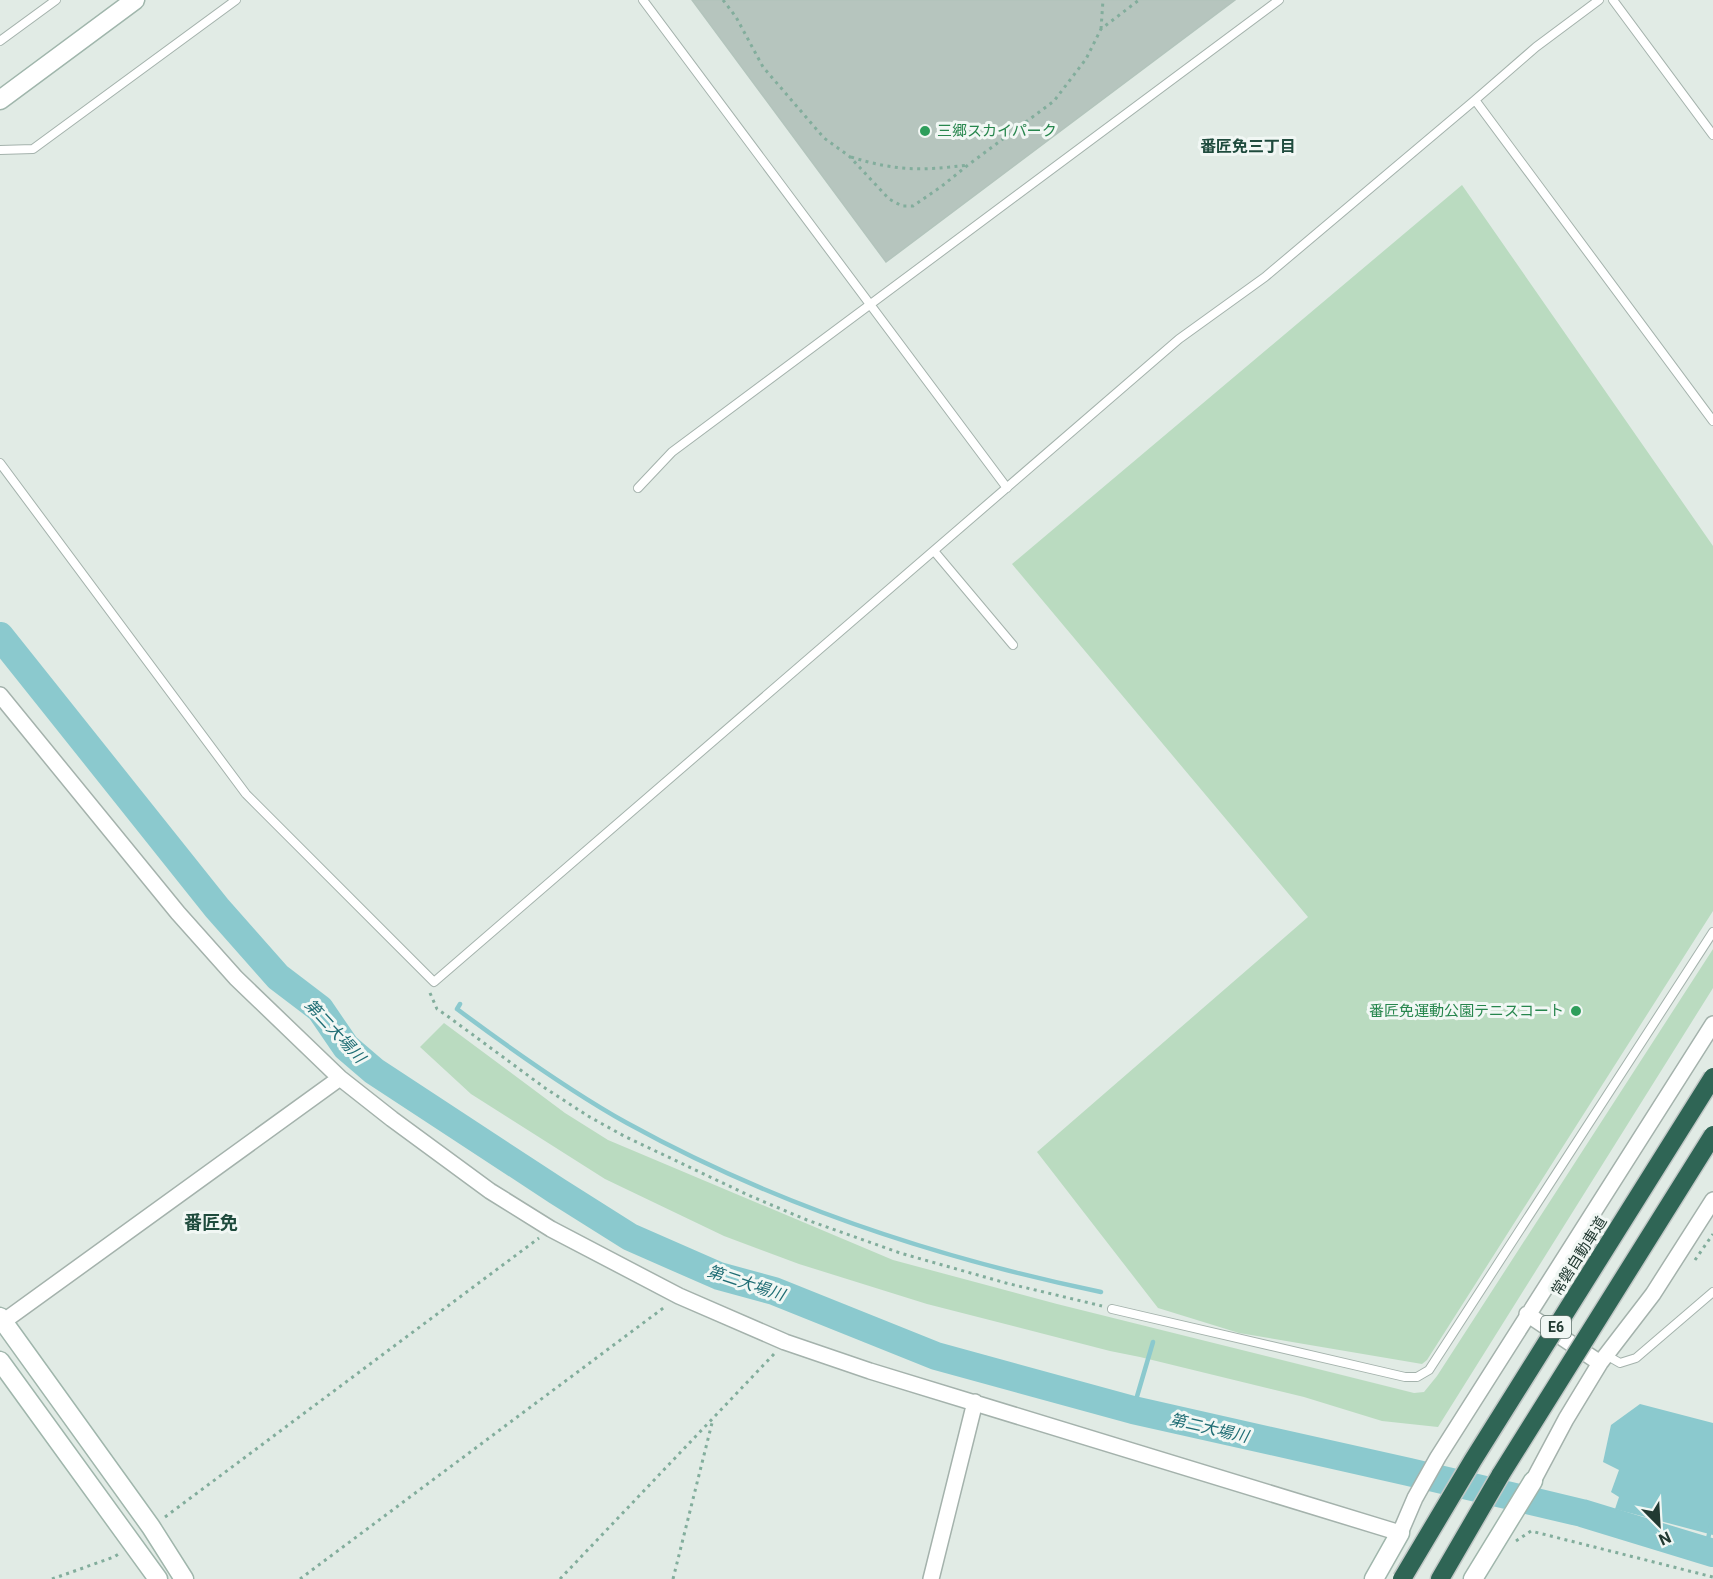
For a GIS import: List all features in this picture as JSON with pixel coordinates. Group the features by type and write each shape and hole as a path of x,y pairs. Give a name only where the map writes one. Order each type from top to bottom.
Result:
{"highway":[{"name":"常磐自動車道","path":"1402,1579 1473,1460 1713,1077"},
{"name":"E6","path":"1440,1579 1582,1342 1713,1136"}],"street":[{"path":"0,100 135,0"},
{"path":"0,695 178,913 236,978 340,1077 456,1167 551,1229 679,1296 785,1342 870,1371 1400,1533"},
{"path":"1374,1579 1438,1457 1713,1024"},
{"path":"184,1579 152,1527 1,1321 340,1077"},
{"path":"1473,1579 1533,1481 1566,1419 1603,1359 1653,1294 1713,1200"},
{"path":"1527,1314 1603,1359"},
{"path":"0,1361 158,1579"},
{"path":"931,1579 975,1402"}],"lane":[{"path":"0,40 56,0"},
{"path":"0,150 33,149 236,0"},
{"path":"643,0 1007,488"},
{"path":"638,488 672,452 1280,0"},
{"path":"0,463 246,794 434,982 1179,339 1265,278 1536,47 1599,0"},
{"path":"1613,0 1713,135"},
{"path":"1475,100 1713,421"},
{"path":"934,551 1012,645"},
{"path":"1112,1309 1405,1377 1417,1377 1429,1370 1713,932"},
{"path":"1603,1359 1620,1363 1636,1358 1713,1292"}],"path":[{"path":"723,0 736,17 763,67 824,138 849,156 889,199 902,206 913,206 942,186 1054,101 1086,59 1101,29 1103,0"},
{"path":"1101,29 1140,0"},
{"path":"849,156 896,169 935,169 968,165"},
{"path":"427,987 437,1009 518,1069 588,1116 624,1136 748,1195 807,1220 900,1253 1006,1284 1112,1309"},
{"path":"152,1527 551,1229"},
{"path":"300,1579 679,1296"},
{"path":"560,1579 785,1342"},
{"path":"673,1579 714,1417"},
{"path":"1531,1531 1713,1576"},
{"path":"52,1579 114,1557 134,1544"}],"green space":[{"path":"1462,185 1713,546 1713,911 1427,1360 1422,1364 1239,1333 1158,1308 1037,1152 1308,917 1012,564"},
{"path":"1713,949 1713,988 1438,1427 1382,1421 1304,1397 1110,1351 927,1304 799,1264 724,1236 605,1179 471,1094 420,1047 444,1023 565,1113 608,1140 893,1260 1057,1304 1414,1393 1424,1392 1437,1376"}],"water":[{"path":"1640,1404 1713,1423 1713,1535 1615,1509 1619,1497 1611,1492 1619,1470 1603,1462 1611,1425"}],"building":[{"name":"三郷スカイパーク","path":"692,0 1235,0 886,262"}],"waterway":[{"name":"第二大場川","path":"0,636 217,908 278,977 320,1009 346,1047 374,1071 630,1237 719,1276 774,1291 936,1356 1133,1410 1582,1513 1713,1553"},
{"path":"460,1004 457,1009 583,1097 627,1123 740,1179 798,1203 918,1245 978,1263 1101,1292"},
{"path":"1133,1410 1153,1342"},
{"path":"1705,1551 1713,1518"}],"place":[{"name":"三郷スカイパーク","path":"925,131"},
{"name":"番匠免運動公園テニスコート","path":"1576,1011"}],"district":[{"name":"番匠免三丁目","path":"1248,146"},
{"name":"番匠免","path":"211,1222"}]}
